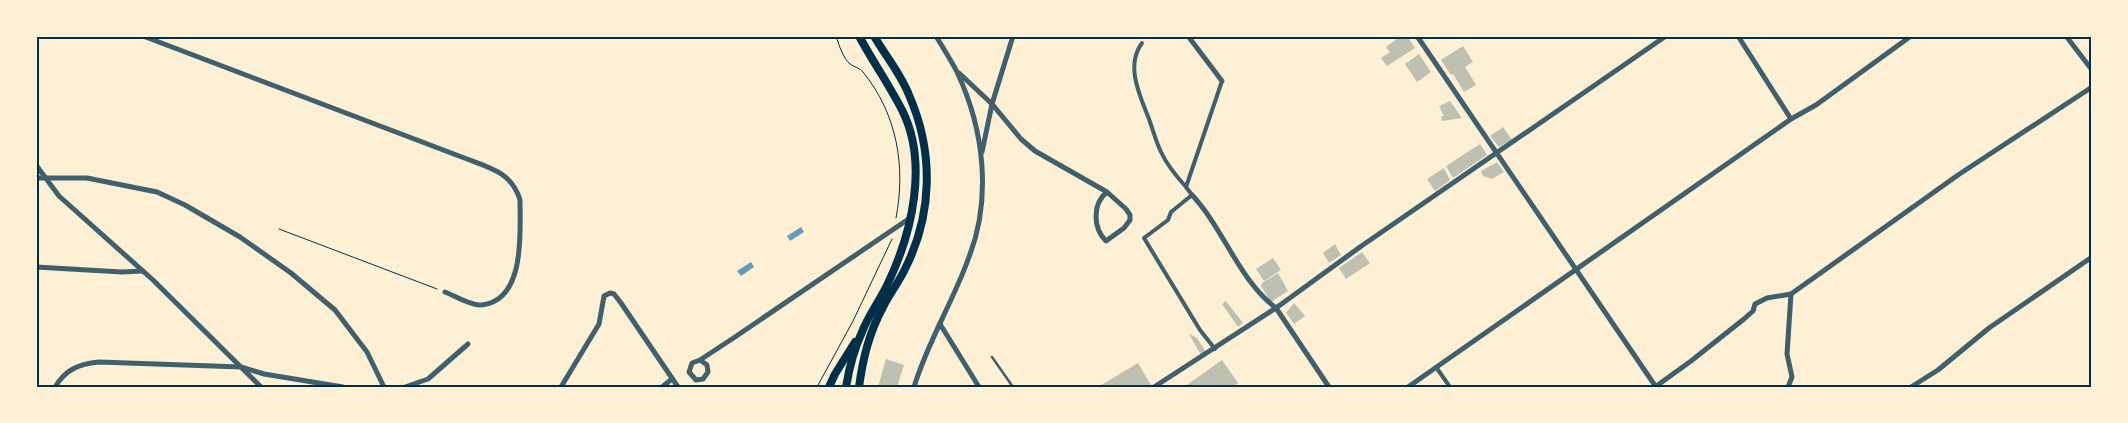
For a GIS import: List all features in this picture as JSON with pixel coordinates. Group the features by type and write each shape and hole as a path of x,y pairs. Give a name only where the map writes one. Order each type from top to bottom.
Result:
{"main road":[{"path":"829,387 888,282 902,251 916,181 915,154 904,114 859,36"},
{"path":"859,387 863,356 872,330 915,247 927,193 926,156 919,119 907,90 874,36"},
{"path":"846,387 861,332"}],"street":[{"path":"143,36 501,172 507,177 517,190 520,200 519,261 512,281 506,291 496,300 479,305 445,292"},
{"path":"914,387 928,347 965,267 976,234 982,198 981,156 968,100 957,71 936,36"},
{"path":"981,156 992,104 1013,36"},
{"path":"1186,187 1222,81 1188,36"},
{"path":"1154,387 1276,308 1360,247 1666,36"},
{"path":"1738,36 1791,119"},
{"path":"1408,387 1791,119 1816,105 1911,36"},
{"path":"2066,36 2092,70"},
{"path":"1420,37 1497,154 1656,387 1744,319 1753,311 1755,304 1768,298 1791,294 1958,175 2092,87"},
{"path":"1142,42 1135,51 1136,85 1161,153 1211,218 1225,244 1264,299 1276,308 1329,387"},
{"path":"957,71 992,104 1022,139 1036,151 1107,192 1122,205 1130,218 1124,228 1106,241 1098,232 1096,218 1100,202 1107,192"},
{"path":"36,166 59,196 143,271 262,387"},
{"path":"36,178 87,178 157,192 240,237 291,273 335,310 367,352 384,387"},
{"path":"1192,195 1171,212 1168,220 1144,238 1200,330 1215,349"},
{"path":"700,360 910,217"},
{"path":"1911,387 1938,370 1989,328 2092,257"},
{"path":"36,267 122,272 143,271"},
{"path":"560,387 595,331 600,319 604,296 610,293 614,294 621,303 678,387"},
{"path":"1788,387 1792,377 1788,354 1791,294"},
{"path":"940,324 979,387"},
{"path":"405,387 428,379 468,344"},
{"path":"55,387 71,369 86,364 130,362 241,368 264,374 343,387"},
{"path":"1436,367 1450,387"},
{"path":"662,387 672,379"}],"lane":[{"path":"992,357 1013,387"}],"path":[{"path":"836,36 850,63 862,70 885,106 892,125 900,171 900,198 896,219"},
{"path":"280,229 445,292"},
{"path":"817,387 853,321 890,245"}],"water":[{"path":"801,227 804,232 790,241 787,236"},
{"path":"751,262 754,267 741,276 737,271"}],"building":[{"path":"1401,36 1407,36 1415,48 1387,66 1381,58 1390,52 1386,47"},
{"path":"1463,46 1473,62 1465,67 1476,85 1464,92 1453,74 1451,75 1441,60"},
{"path":"1419,54 1431,72 1417,82 1405,64"},
{"path":"1450,101 1462,118 1442,121 1441,116 1444,116 1439,106"},
{"path":"1503,127 1512,140 1499,147 1490,136"},
{"path":"1480,144 1487,155 1453,178 1446,166"},
{"path":"1497,162 1504,172 1492,179 1483,176 1481,171"},
{"path":"1444,168 1450,180 1435,191 1427,179"},
{"path":"1335,244 1341,255 1329,263 1323,253"},
{"path":"1362,252 1370,263 1346,279 1339,268"},
{"path":"1273,258 1281,270 1264,281 1256,269"},
{"path":"1278,273 1288,291 1271,302 1261,286 1262,283"},
{"path":"1226,301 1243,323 1238,327 1222,304"},
{"path":"1294,303 1305,316 1294,324 1286,313"},
{"path":"1189,334 1197,338 1206,352 1201,355"},
{"path":"886,359 904,365 897,387 878,387"},
{"path":"1222,360 1238,383 1232,387 1184,387"},
{"path":"1138,363 1151,385 1148,387 1098,387"}]}
